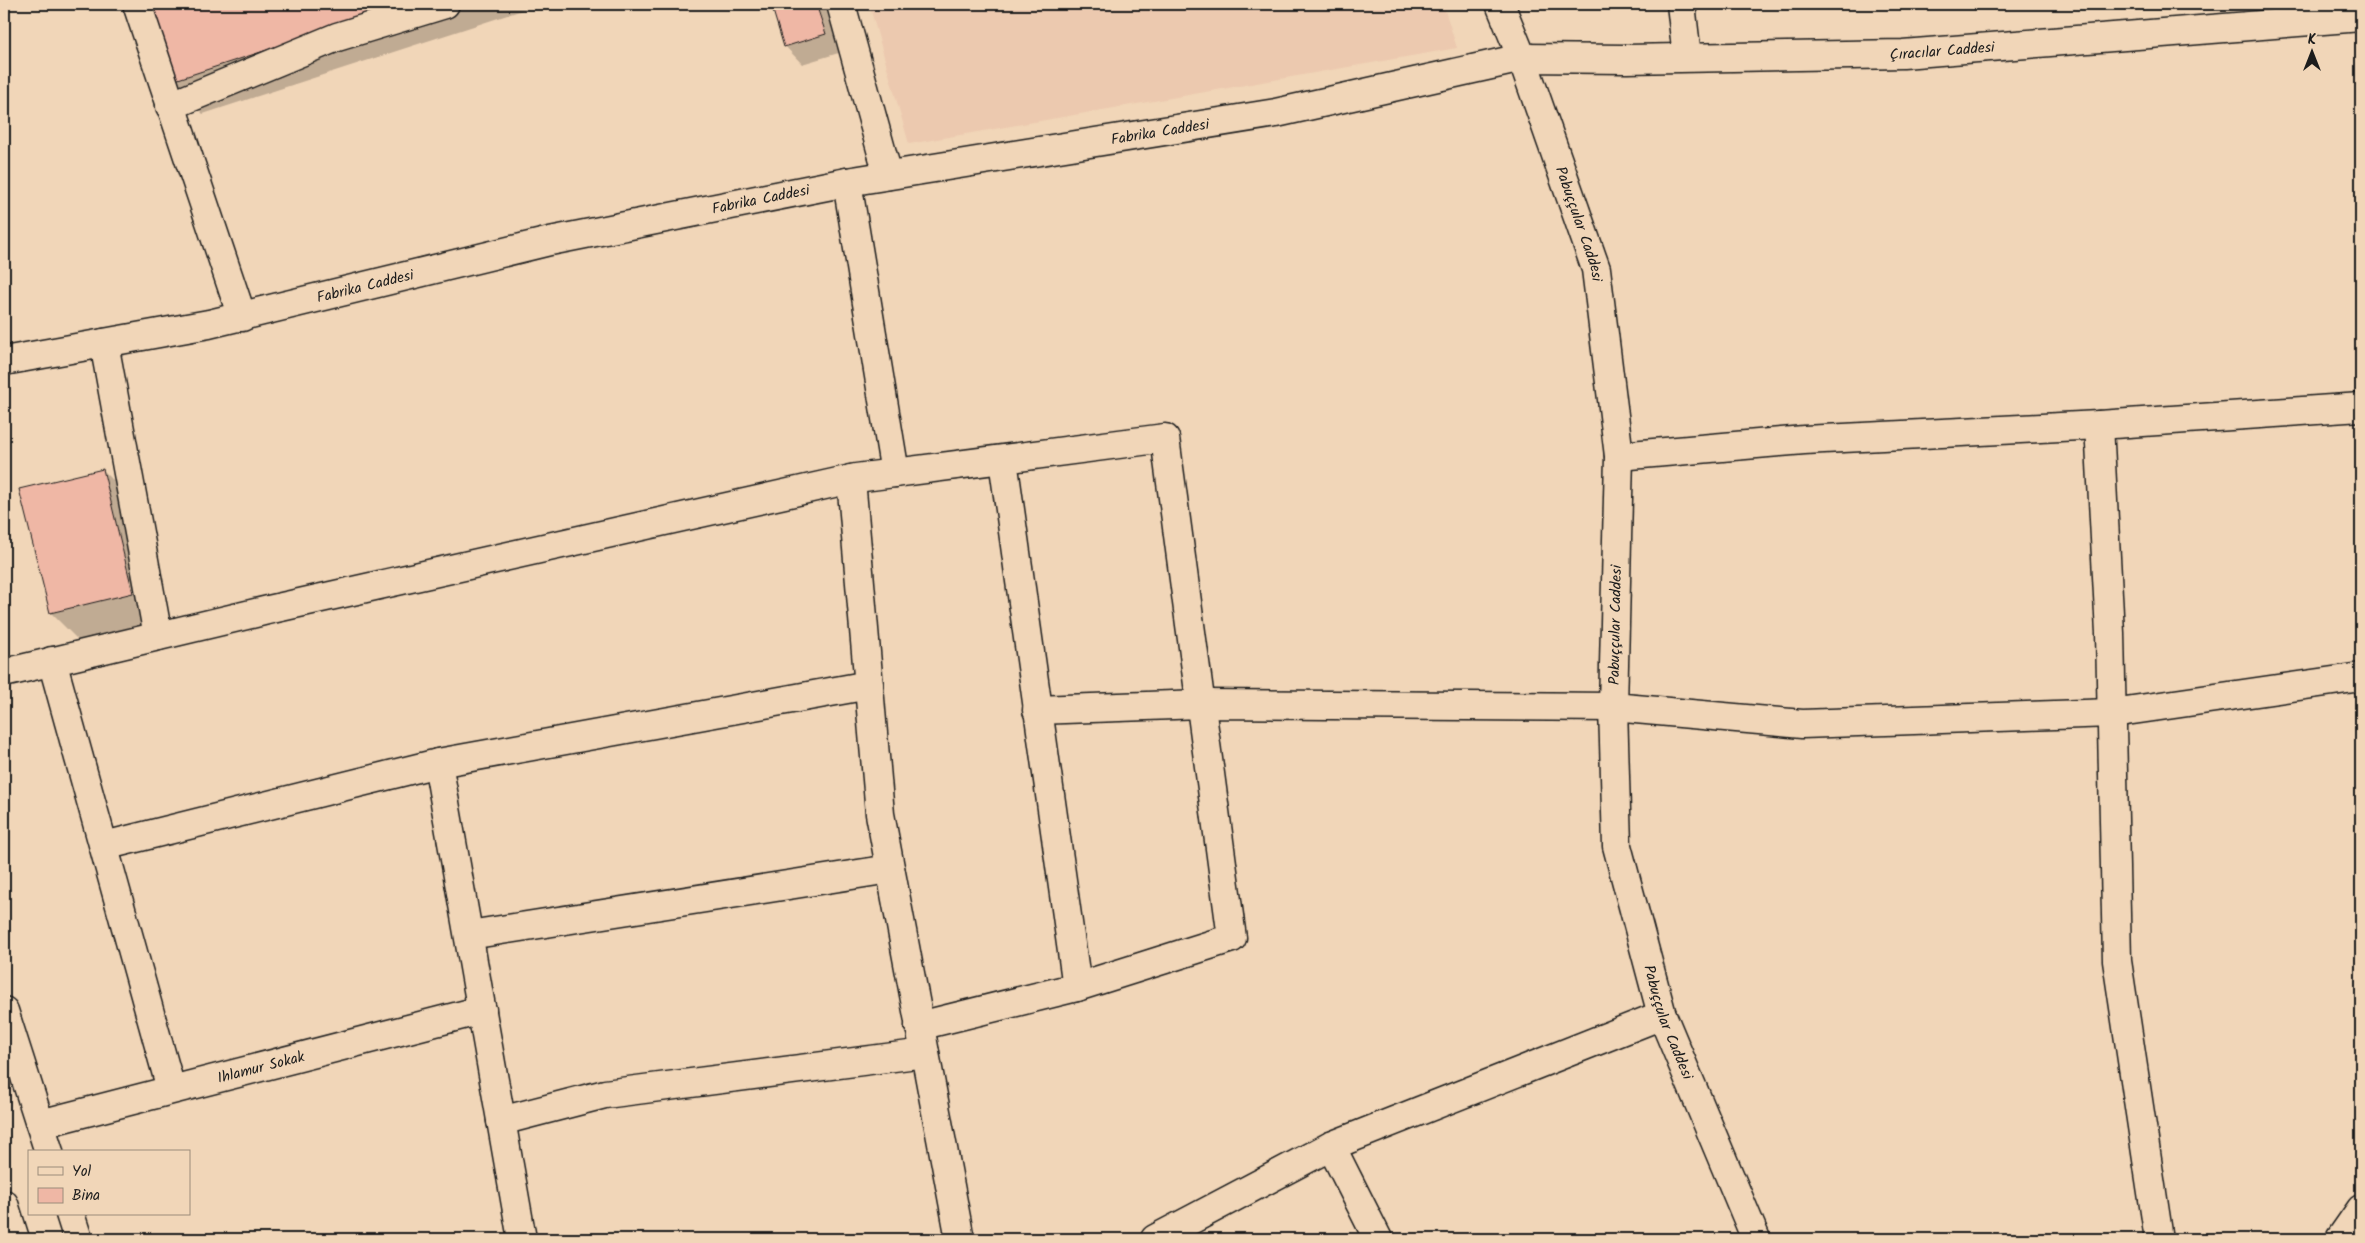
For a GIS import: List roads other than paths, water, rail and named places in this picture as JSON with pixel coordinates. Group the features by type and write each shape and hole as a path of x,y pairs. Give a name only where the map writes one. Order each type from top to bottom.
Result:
{"street":[{"path":"137,4 242,317"},
{"path":"170,106 337,37 445,4"},
{"path":"841,4 888,175"},
{"name":"Pabuççular Caddesi","path":"1500,4 1522,58 1596,269 1619,456 1612,707 1617,846 1662,1015 1756,1239"},
{"path":"1681,4 1687,58"},
{"name":"Çıracılar Caddesi","path":"1522,58 1687,58 1904,54 2361,16"},
{"name":"Fabrika Caddesi","path":"4,361 242,317 550,241 846,182 1276,113 1522,58"},
{"path":"846,182 895,473"},
{"path":"104,343 158,636"},
{"path":"1619,456 1804,440 2099,425 2361,407"},
{"path":"2099,425 2110,633 2117,961 2159,1239"},
{"path":"4,672 851,480 1165,438 1232,938 1077,988 919,1026"},
{"path":"1003,460 1077,988"},
{"path":"851,480 880,814 925,1054 956,1239"},
{"path":"52,661 171,1089"},
{"path":"1037,710 1200,704 1612,707 1802,724 2112,713 2361,677"},
{"path":"104,846 438,763 869,685"},
{"path":"438,763 522,1239"},
{"path":"469,935 890,869"},
{"name":"Ihlamur Sokak","path":"40,1124 482,1010"},
{"path":"4,1011 48,1150"},
{"path":"1155,1239 1331,1146 1662,1015"},
{"path":"501,1121 605,1094 925,1054"},
{"path":"1331,1146 1378,1239"},
{"path":"4,1204 15,1239"},
{"path":"2340,1239 2361,1208"},
{"path":"71,1216 78,1239"}]}
